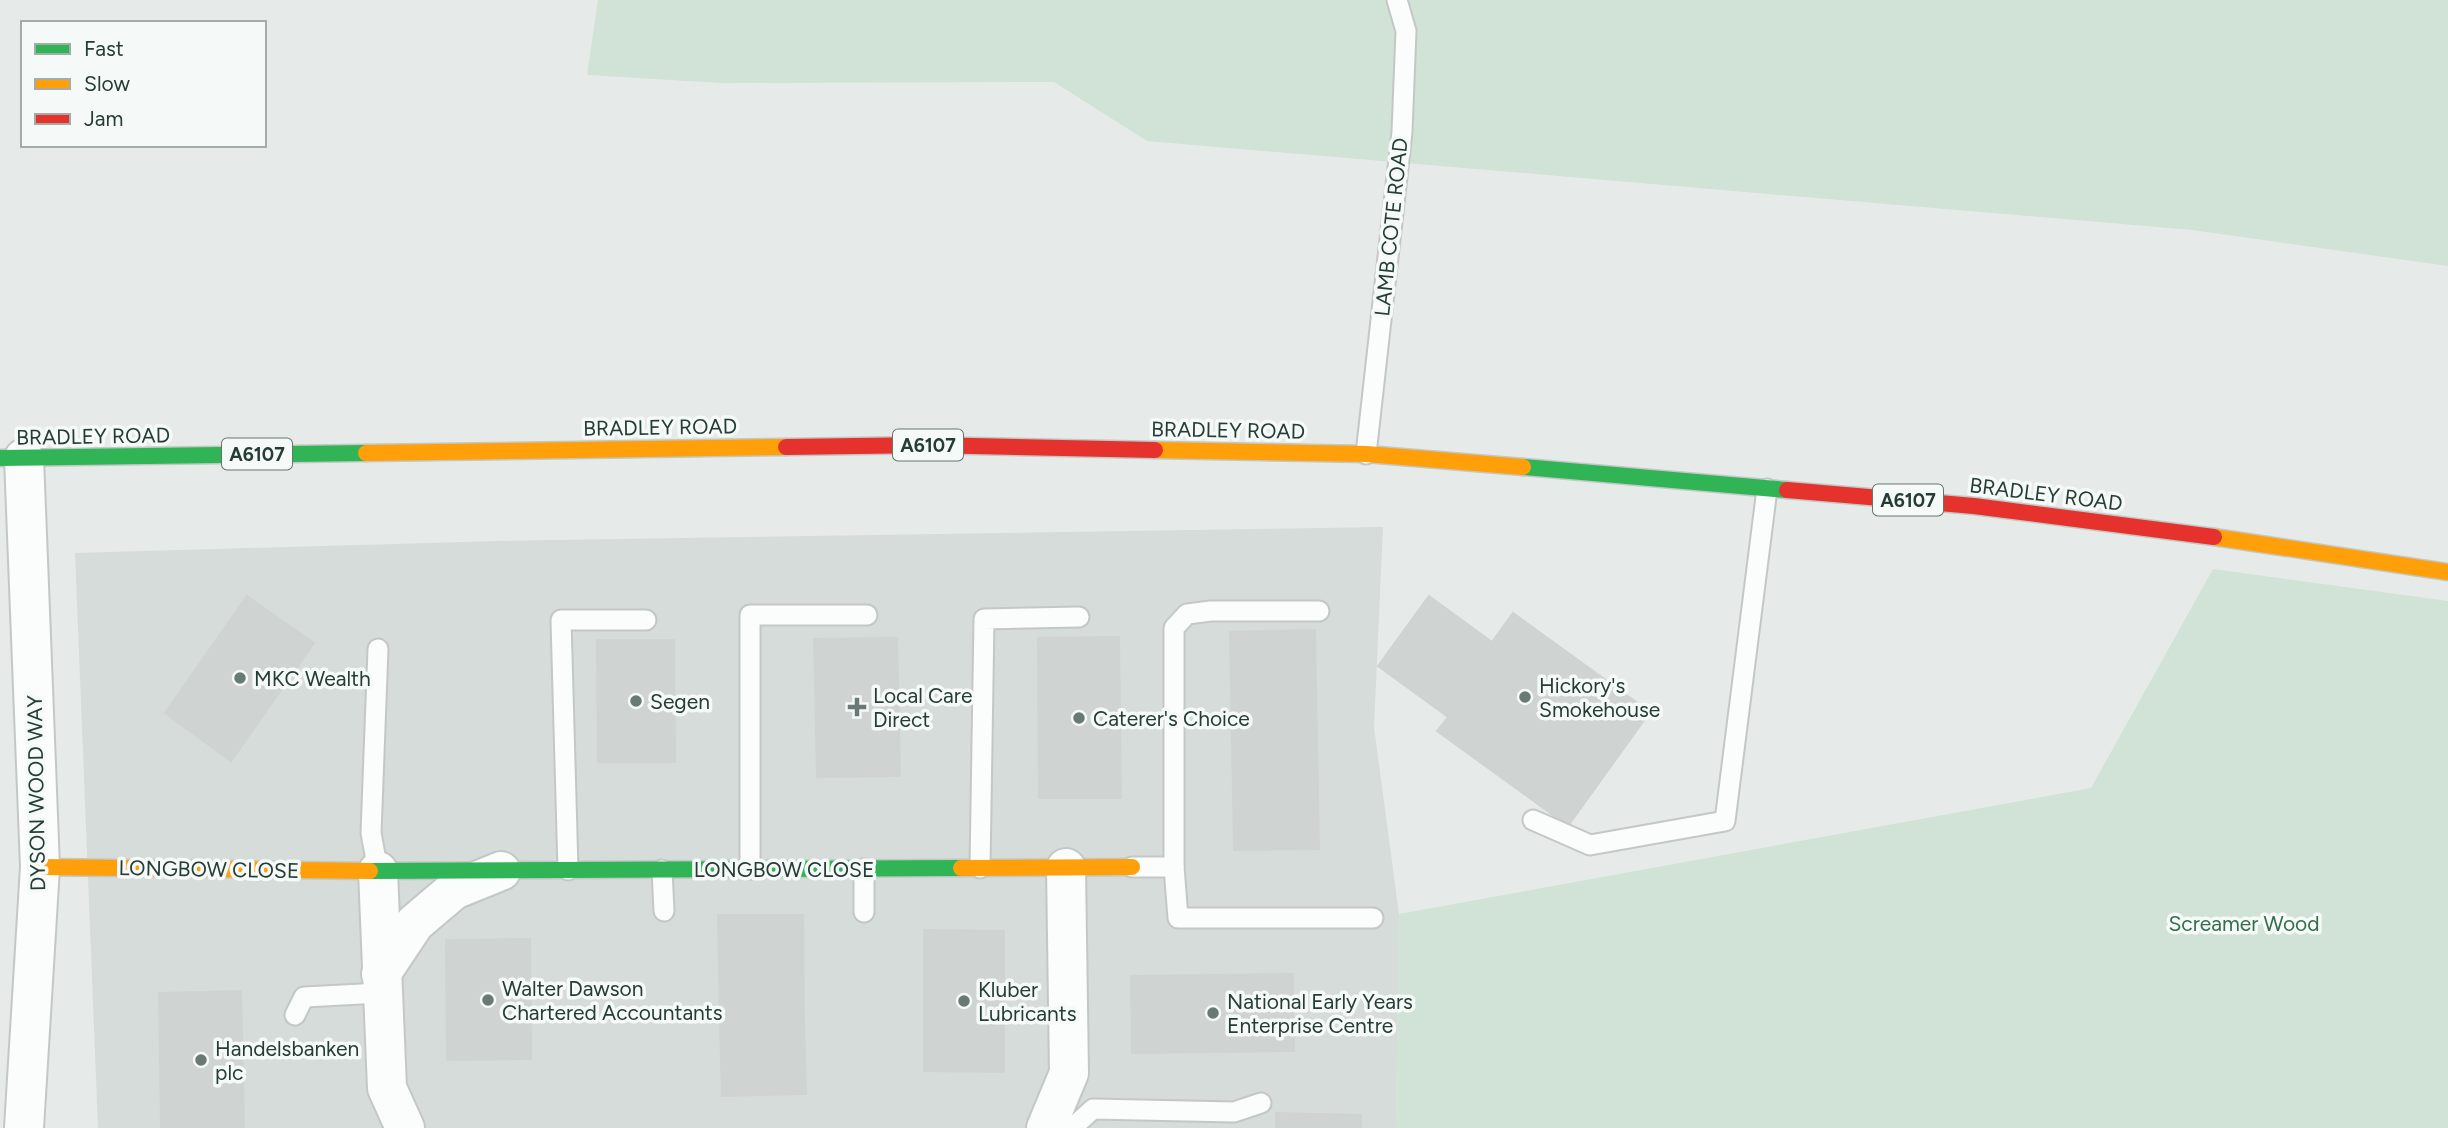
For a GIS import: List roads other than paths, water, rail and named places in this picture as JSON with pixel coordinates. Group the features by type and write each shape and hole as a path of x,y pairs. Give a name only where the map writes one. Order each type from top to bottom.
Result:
{"main road":[{"name":"BRADLEY ROAD","path":"12,458 928,445 1366,454 1974,506 2177,531 2448,572"},
{"name":"LONGBOW CLOSE","path":"40,867 378,871 1132,867"}],"street":[{"name":"DYSON WOOD WAY","path":"12,458 40,867 24,1128"},
{"path":"1046,1128 1069,1073 1066,868"},
{"path":"378,871 387,1088 405,1128"},
{"name":"LONGBOW CLOSE","path":"381,984 415,923 454,890 501,871"}],"lane":[{"name":"LAMB COTE ROAD","path":"1366,454 1402,132 1406,31 1397,0"},
{"path":"1533,820 1590,845 1725,821 1767,489"},
{"path":"1319,611 1210,611 1187,614 1174,628 1174,867 1178,918 1373,918"},
{"path":"750,869 750,615 867,615"},
{"path":"980,869 984,620 1079,617"},
{"path":"568,870 561,620 646,620"},
{"path":"378,649 372,833 378,871"},
{"path":"1132,867 1174,867"},
{"path":"864,869 864,912"},
{"path":"662,870 664,911"},
{"path":"295,1015 304,997 381,984"},
{"path":"1072,1128 1093,1109 1234,1112 1261,1103"}],"place":[{"name":"MKC Wealth","path":"240,678"},
{"name":"Hickory's Smokehouse","path":"1525,697"},
{"name":"Segen","path":"636,701"},
{"name":"Local Care Direct","path":"857,707"},
{"name":"Caterer's Choice","path":"1079,718"},
{"name":"Walter Dawson Chartered Accountants","path":"488,1000"},
{"name":"Kluber Lubricants","path":"964,1001"},
{"name":"National Early Years Enterprise Centre","path":"1213,1013"},
{"name":"Handelsbanken plc","path":"201,1060"}],"park label":[{"name":"Screamer Wood","path":"2244,923"}]}
